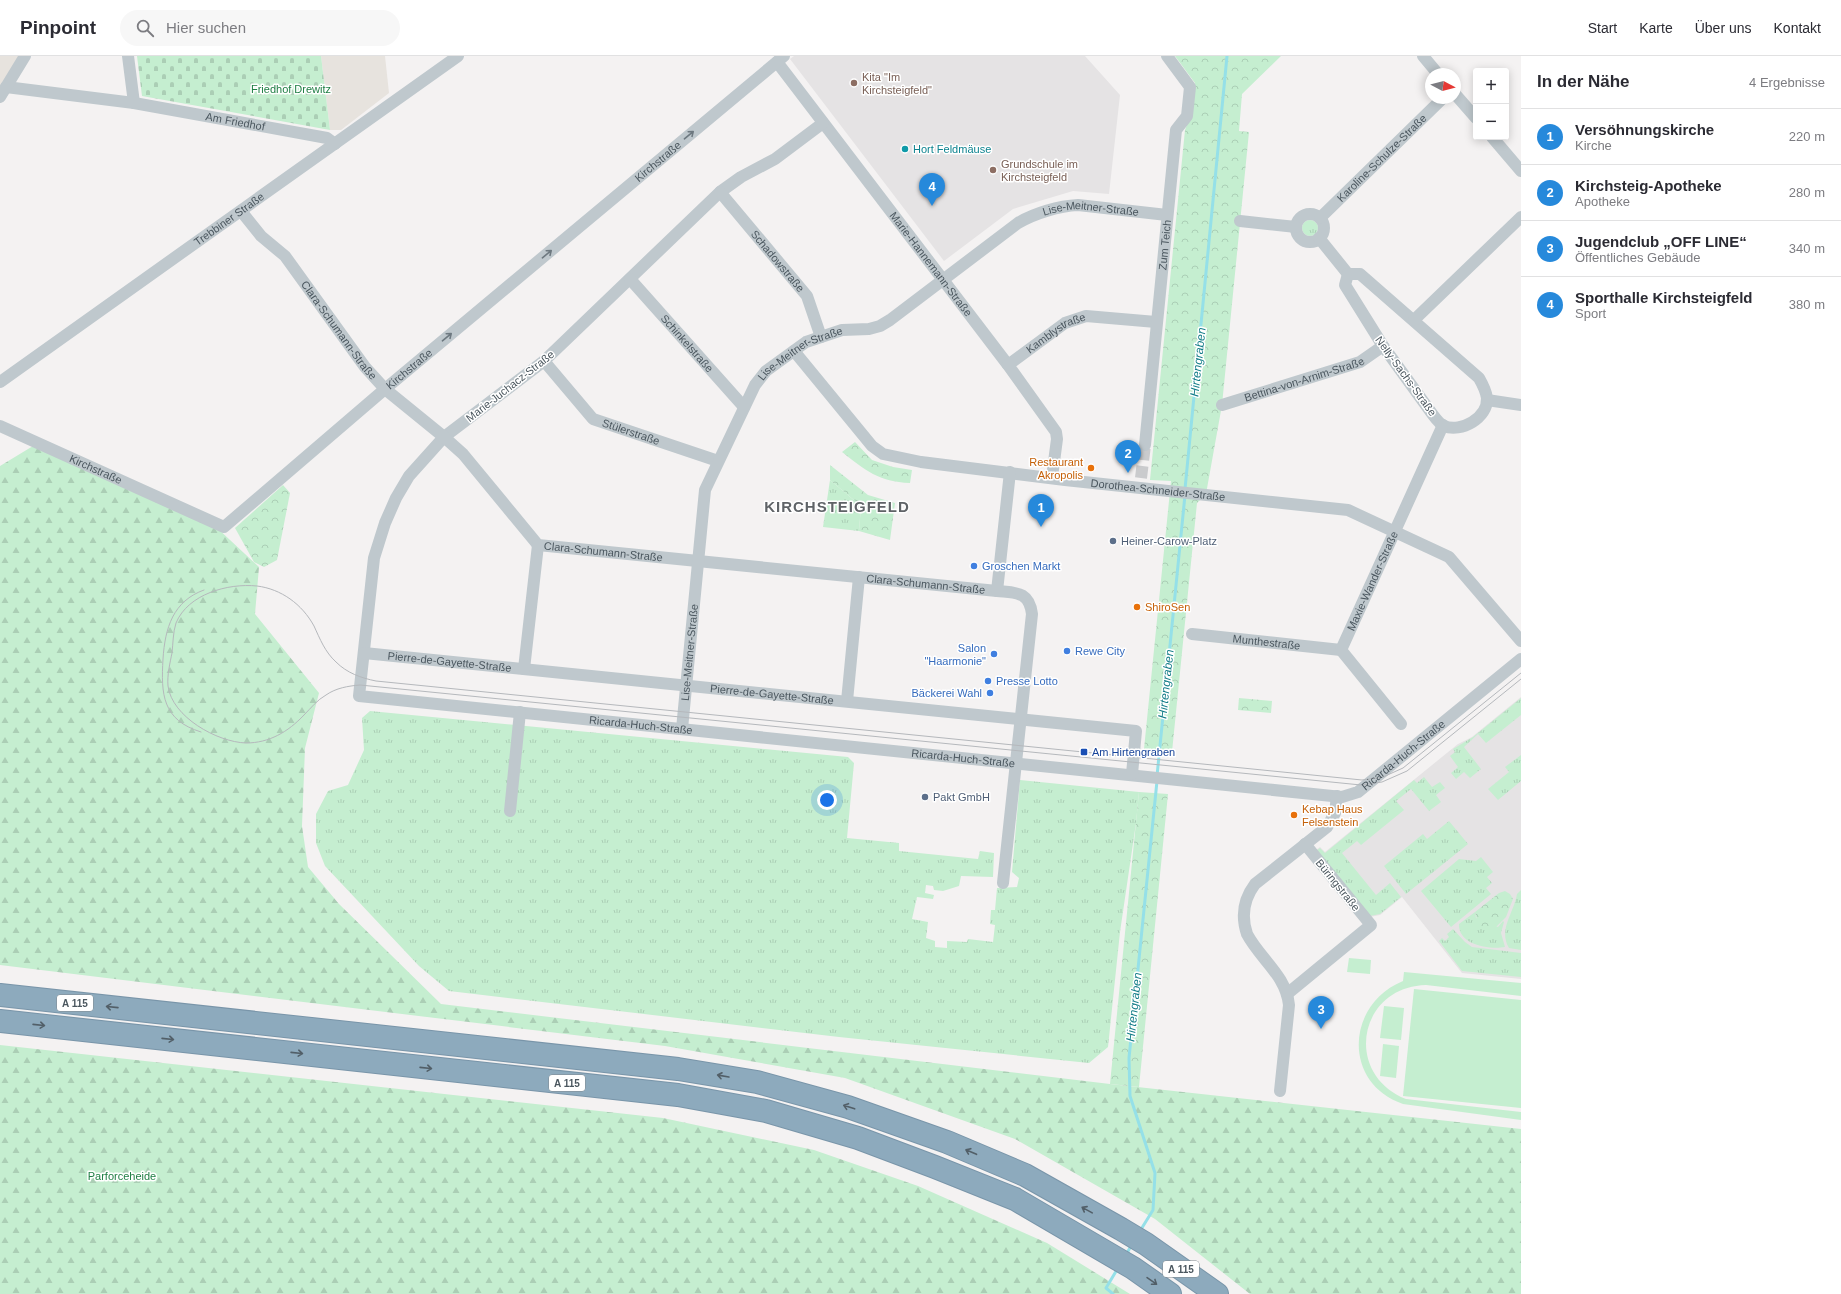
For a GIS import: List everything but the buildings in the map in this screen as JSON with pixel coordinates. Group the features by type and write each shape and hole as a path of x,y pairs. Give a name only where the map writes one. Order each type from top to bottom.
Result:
{"highway":[{"name":"A 115","path":"0,995 678,1069 757,1082 848,1107 947,1142 1025,1175 1146,1244 1216,1294"},
{"name":"A 115","path":"0,1021 678,1095 766,1111 858,1138 1015,1199 1107,1252 1170,1294"}],"street":[{"path":"3,92 25,56"},
{"path":"128,56 134,103"},
{"name":"Trebbiner Straße","path":"0,382 458,56"},
{"name":"Zum Teich","path":"1144,444 1176,130 1186,116 1190,87 1167,56"},
{"path":"1423,56 1433,68"},
{"name":"Marie-Hannemann-Straße","path":"780,59 823,123 942,281 1008,365 1056,432 1057,439 1052,477"},
{"name":"Kirchstraße","path":"0,426 224,527 385,389 780,59"},
{"name":"Am Friedhof","path":"3,92 134,103 327,138 335,144"},
{"path":"1461,101 1473,115"},
{"name":"Karoline-Schulze-Straße","path":"1320,218 1437,104"},
{"name":"Marie-Juchacz-Straße","path":"359,696 374,558 385,523 396,498 409,476 444,437 544,361 720,192 741,177 775,159 823,123"},
{"path":"1495,140 1521,171"},
{"name":"Schadowstraße","path":"720,192 807,296 821,337"},
{"name":"Lise-Meitner-Straße","path":"682,729 705,490 744,407 760,378 806,342 842,330 869,329 880,326 1028,217 1070,205 1167,215"},
{"name":"Clara-Schumann-Straße","path":"241,210 261,236 285,256 365,367 385,389 463,454 538,545 1015,593 1025,597 1030,604 1032,614 1022,718"},
{"path":"1313,215 1320,218 1324,230 1319,238 1311,242 1303,240 1298,235 1296,227 1300,218 1313,215"},
{"path":"1414,320 1521,217"},
{"path":"1240,221 1296,227"},
{"path":"1319,238 1348,274 1360,274 1479,378 1484,388 1487,400 1521,405"},
{"name":"Nelly-Sachs-Straße","path":"1348,274 1345,286 1383,346 1433,415 1443,425 1454,428 1465,427 1474,421 1482,412 1487,400"},
{"name":"Schinkelstraße","path":"630,279 744,407"},
{"name":"Kamblystraße","path":"1008,365 1065,323 1086,316 1156,322"},
{"name":"Bettina-von-Arnim-Straße","path":"1222,405 1360,362 1383,346"},
{"name":"Dorothea-Schneider-Straße","path":"794,351 872,446 883,454 921,462 1052,477 1141,483 1170,491 1340,508 1395,531 1449,557 1521,641"},
{"name":"Stülerstraße","path":"544,361 593,419 718,461"},
{"name":"Maxie-Wander-Straße","path":"1341,650 1443,425"},
{"path":"997,591 1010,472"},
{"path":"524,669 538,545"},
{"path":"847,701 859,577"},
{"name":"Munthestraße","path":"1192,634 1341,650"},
{"path":"1341,650 1401,724"},
{"name":"Pierre-de-Gayette-Straße","path":"364,653 1022,718 1136,731 1132,774"},
{"name":"Ricarda-Huch-Straße","path":"359,696 1347,796 1358,792 1521,659"},
{"path":"510,811 520,712"},
{"path":"1003,883 1022,718"},
{"path":"1280,1091 1289,1005 1287,994 1282,981 1249,938 1245,926 1244,910 1247,896 1255,884 1331,823 1335,813 1337,796"},
{"name":"Büringstraße","path":"1287,994 1370,925 1305,844"}],"shaded area":[{"path":"0,56 21,56 0,89"},
{"path":"321,56 385,56 389,93 341,130 330,130"},
{"name":"Grundschule im Kirchsteigfeld","path":"794,56 1085,56 1120,95 1109,194 1073,191 1013,209 944,261 790,59"},
{"path":"1521,697 1521,979 1462,973 1402,897 1380,915 1370,917 1316,850 1320,847 1325,852 1458,744 1472,737"}],"green space":[{"name":"Friedhof Drewitz","path":"137,56 321,56 330,130 142,96"},
{"path":"1175,56 1281,56 1242,94 1239,131 1249,132 1222,405 1206,494 1197,503 1172,752 1144,749 1171,481 1150,480 1185,130 1193,108 1195,83"},
{"path":"1310,220 1317,225 1318,228 1313,235 1310,236 1303,231 1302,228 1307,221"},
{"path":"855,442 872,460 893,467 912,470 910,483 890,480 873,474 842,452"},
{"path":"33,446 215,526 259,567 255,614 319,693 305,748 302,826 308,867 339,904 441,1004 1110,1084 1521,1129 1521,1294 1250,1294 1155,1219 1015,1139 845,1078 665,1046 0,965 0,466"},
{"path":"830,465 868,495 895,503 890,540 859,531 861,506 830,480"},
{"path":"830,480 861,506 859,531 823,527"},
{"path":"283,485 290,493 277,560 264,567 254,562 235,528"},
{"path":"1239,698 1272,701 1271,713 1238,710"},
{"path":"1521,698 1521,715 1486,743 1478,734 1464,747 1481,769 1470,778 1464,772 1456,779 1451,773 1458,767 1450,756 1455,752 1453,749 1473,737"},
{"path":"370,711 848,757 854,763 847,838 899,843 899,851 978,859 980,851 994,853 993,877 961,876 959,886 943,891 934,890 933,886 926,885 925,893 934,895 933,899 917,897 912,919 928,922 926,938 935,941 935,947 947,948 947,941 967,942 968,939 993,942 995,925 990,924 991,910 995,910 997,888 1017,887 1019,878 1012,872 1020,780 1139,792 1120,932 1108,1047 1089,1063 839,1037 449,991 419,966 325,866 316,843 316,814 328,791 348,785 364,750 362,718"},
{"path":"1521,755 1521,781 1498,800 1488,789 1509,772 1505,767"},
{"path":"1424,777 1432,787 1440,782 1445,788 1436,795 1441,802 1429,811 1411,789 1396,801 1404,810 1361,845 1357,841 1342,853 1376,895 1390,883 1401,897 1380,914 1370,916 1317,850 1320,848 1325,853 1414,780 1417,783"},
{"path":"1139,792 1168,794 1139,1087 1110,1084"},
{"path":"1449,821 1468,844 1406,894 1384,866 1423,834 1427,839"},
{"path":"1481,857 1493,872 1487,877 1492,883 1486,888 1491,894 1451,927 1421,891 1459,859 1476,861"},
{"path":"1521,890 1521,950 1509,948 1505,934 1517,894"},
{"path":"1505,891 1510,894 1513,899 1506,917 1494,929 1489,930 1482,928 1478,923 1475,912 1499,893"},
{"path":"1475,912 1476,918 1498,927 1503,921 1504,922 1501,933 1505,947 1484,947 1469,941 1464,937 1460,931 1459,924"},
{"path":"1453,929 1472,947 1521,953 1521,977 1462,971 1439,941 1442,938 1445,941 1449,937 1447,934"},
{"path":"1349,958 1371,960 1370,974 1347,972"},
{"path":"1404,972 1521,983 1521,996 1426,985 1403,989 1385,1000 1373,1015 1367,1033 1367,1052 1373,1071 1386,1087 1406,1099 1521,1112 1521,1120 1403,1104 1383,1094 1369,1079 1361,1062 1359,1043 1362,1024 1370,1007 1384,992 1403,981"},
{"path":"1414,989 1521,1000 1521,1108 1403,1096"},
{"path":"1384,1006 1404,1008 1401,1040 1380,1038"},
{"path":"1383,1044 1399,1046 1396,1078 1380,1076"},
{"name":"Parforceheide","path":"0,1045 663,1118 814,1150 918,1186 1047,1243 1130,1294 0,1294"}],"waterway":[{"name":"Hirtengraben","path":"1185,489 1227,56"},
{"name":"Hirtengraben","path":"1157,776 1185,495"},
{"name":"Hirtengraben","path":"1140,1231 1153,1210 1155,1173 1130,1096 1129,1058 1157,781"},
{"name":"Hirtengraben","path":"1126,1255 1132,1244"},
{"name":"Hirtengraben","path":"1113,1294 1106,1288 1118,1268"}],"tunnel":[{"path":"1141,478 1145,445"}],"tram line":[{"path":"1521,673 1403,768 1383,777 1362,780 376,681 354,674 336,662 326,650 309,618 297,604 274,590 257,586 234,586 210,592 199,598 182,613 174,630 168,686 171,697 178,708 198,726 222,738 234,742 246,743 263,741 278,735 291,727 323,697 342,688 360,685 1361,785 1382,782 1407,771 1521,679"},
{"path":"201,732 188,727 171,713 164,694 162,672 166,637 173,617 178,608 185,601 204,590"}],"place":[{"name":"Kita \"Im Kirchsteigfeld\"","path":"854,83"},
{"name":"Hort Feldmäuse","path":"905,149"},
{"name":"Grundschule im Kirchsteigfeld","path":"993,170"},
{"name":"Sporthalle Kirchsteigfeld","path":"932,206"},
{"name":"Restaurant Akropolis","path":"1091,468"},
{"name":"Kirchsteig-Apotheke","path":"1128,473"},
{"name":"Versöhnungskirche","path":"1041,527"},
{"name":"Heiner-Carow-Platz","path":"1113,541"},
{"name":"Groschen Markt","path":"974,566"},
{"name":"ShiroSen","path":"1137,607"},
{"name":"Rewe City","path":"1067,651"},
{"name":"Salon \"Haarmonie\"","path":"994,654"},
{"name":"Presse Lotto","path":"988,681"},
{"name":"Bäckerei Wahl","path":"990,693"},
{"name":"Am Hirtengraben","path":"1084,752"},
{"name":"Pakt GmbH","path":"925,797"},
{"name":"Kebap Haus Felsenstein","path":"1294,815"},
{"name":"Jugendclub „OFF LINE“","path":"1321,1029"}],"district":[{"name":"KIRCHSTEIGFELD","path":"837,506"}]}
